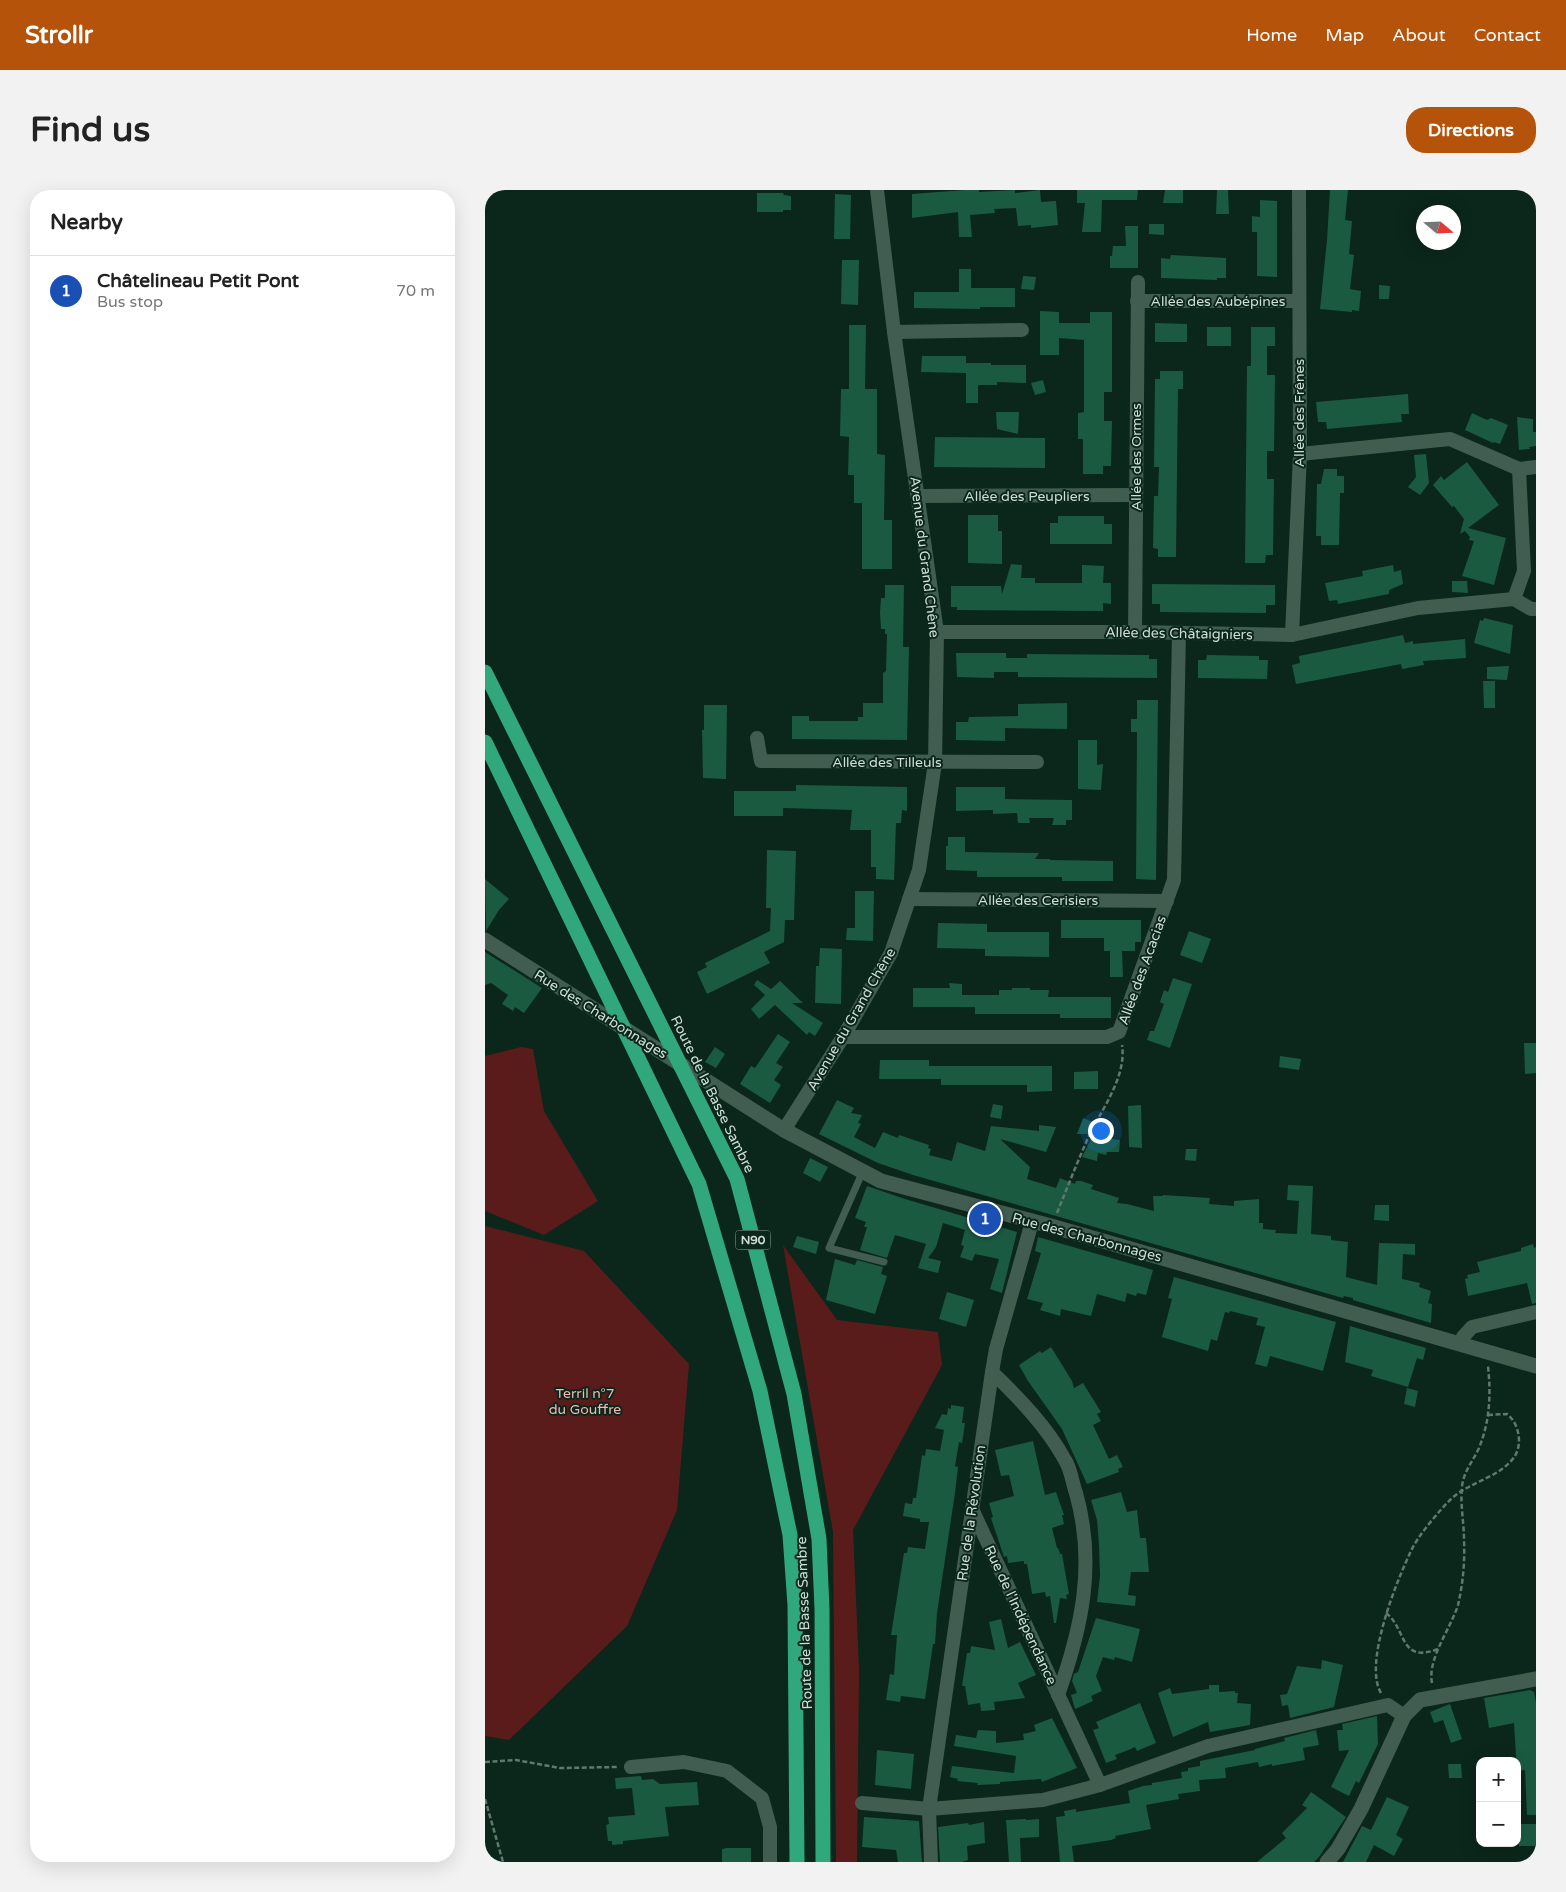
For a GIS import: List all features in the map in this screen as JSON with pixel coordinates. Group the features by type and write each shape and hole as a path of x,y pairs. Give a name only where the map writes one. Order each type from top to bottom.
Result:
{"highway":[{"name":"Route de la Basse Sambre","path":"485,672 737,1179 794,1394 819,1539 822,1619 823,1862"},
{"name":"Route de la Basse Sambre","path":"485,742 699,1184 760,1391 790,1535 795,1605 797,1862"}],"street":[{"name":"Avenue du Grand Chêne","path":"784,1130 843,1037 891,953 919,870 935,762 937,632 894,332 877,190"},
{"name":"Allée des Frênes","path":"1292,635 1300,454 1299,190"},
{"name":"Allée des Ormes","path":"1135,632 1138,282"},
{"name":"Allée des Aubépines","path":"1137,301 1298,301"},
{"path":"894,332 1022,330"},
{"path":"1300,454 1450,439 1519,469 1536,468"},
{"path":"1519,469 1524,571 1515,599 1531,609 1536,609"},
{"name":"Allée des Peupliers","path":"918,496 1136,496"},
{"name":"Allée des Châtaigniers","path":"937,632 1135,632 1292,635 1418,608 1515,599"},
{"name":"Allée des Acacias","path":"843,1037 1107,1037 1119,1032 1174,880 1179,633"},
{"name":"Allée des Tilleuls","path":"757,738 761,761 1037,762"},
{"name":"Allée des Cerisiers","path":"909,899 1167,901"},
{"name":"Rue des Charbonnages","path":"485,940 784,1130 881,1181 1051,1226 1536,1366"},
{"name":"Rue de la Révolution","path":"931,1862 929,1809 992,1372 996,1349 1032,1222"},
{"path":"1461,1343 1463,1337 1472,1327 1536,1312"},
{"path":"992,1372 1043,1427 1066,1461 1079,1506 1085,1543 1086,1582 1082,1614 1067,1670 1058,1695"},
{"name":"Rue de l'Indépendance","path":"972,1508 1100,1786"},
{"path":"1327,1862 1338,1849 1361,1809 1404,1716 1420,1700 1536,1679"},
{"path":"862,1803 929,1809 1043,1800 1100,1786 1208,1746 1388,1705 1404,1716"},
{"path":"631,1767 684,1762 727,1771 762,1798 770,1827 770,1862"}],"lane":[{"path":"863,1172 829,1248 884,1262"}],"path":[{"path":"1051,1226 1088,1137 1114,1089 1123,1055 1119,1032"},
{"path":"1437,1697 1431,1681 1431,1668 1458,1605 1463,1579 1465,1542 1462,1490 1468,1466 1478,1449 1491,1404 1487,1352"},
{"path":"1388,1705 1378,1689 1377,1651 1386,1613 1411,1549 1451,1499 1462,1490 1496,1473 1512,1461 1515,1453 1519,1440 1513,1418 1507,1414 1489,1415"},
{"path":"1386,1613 1395,1619 1403,1641 1411,1650 1420,1653 1439,1648"},
{"path":"485,1762 516,1760 560,1768 631,1767"},
{"path":"485,1799 503,1862"}],"green space":[{"path":"521,1047 533,1049 544,1111 598,1201 544,1235 485,1211 485,1056"},
{"name":"Terril n°7 du Gouffre","path":"485,1226 584,1251 689,1364 677,1510 627,1626 509,1740 485,1736"},
{"path":"783,1245 837,1320 938,1332 942,1365 853,1530 859,1669 857,1862 836,1862 833,1532"}],"building":[{"path":"979,190 979,192 1015,190 1015,193 1040,190 1041,202 1056,201 1058,225 1031,228 1031,225 1018,226 1016,208 994,209 995,213 970,215 972,237 959,237 958,212 912,218 912,194"},
{"path":"1077,190 1138,190 1137,200 1102,200 1101,232 1082,232 1085,203 1077,203"},
{"path":"1165,190 1183,190 1183,203 1163,203"},
{"path":"1217,190 1228,190 1229,214 1216,214"},
{"path":"1330,190 1348,190 1345,220 1352,221 1349,254 1354,255 1350,289 1361,291 1359,311 1320,309"},
{"path":"757,193 783,193 784,195 791,196 791,210 783,210 783,212 757,212"},
{"path":"835,194 851,195 850,239 834,239"},
{"path":"1260,200 1277,201 1277,277 1257,276 1257,232 1252,232 1252,216 1260,217"},
{"path":"1149,224 1164,224 1164,235 1149,234"},
{"path":"1125,226 1138,226 1138,268 1110,268 1110,256 1112,256 1113,246 1126,246"},
{"path":"1171,255 1226,258 1226,278 1217,278 1217,280 1161,278 1161,258 1170,259"},
{"path":"842,260 859,260 858,305 841,304"},
{"path":"959,269 971,269 971,288 1015,288 1015,307 980,307 980,309 914,308 914,292 959,292"},
{"path":"1023,276 1036,277 1034,290 1021,289"},
{"path":"1379,285 1390,286 1389,299 1379,299"},
{"path":"1040,311 1059,312 1059,323 1090,323 1090,312 1112,312 1112,392 1104,392 1104,421 1112,421 1111,466 1103,466 1103,474 1083,474 1083,439 1078,439 1078,413 1084,412 1084,340 1059,338 1059,355 1040,355"},
{"path":"1155,323 1187,324 1187,342 1155,342"},
{"path":"849,325 866,325 865,389 877,389 877,454 885,455 884,520 892,520 892,569 862,569 862,503 854,503 854,475 848,475 849,437 840,436 841,389 849,389"},
{"path":"1207,327 1231,327 1231,346 1207,346"},
{"path":"1251,327 1275,327 1275,346 1267,346 1267,375 1275,375 1274,451 1267,451 1267,479 1274,479 1273,555 1266,555 1265,563 1245,563 1247,366 1251,366"},
{"path":"922,356 966,356 966,373 921,372"},
{"path":"966,363 1026,365 1026,383 997,382 997,385 978,385 978,403 966,403"},
{"path":"1160,371 1183,371 1183,389 1178,389 1176,557 1158,557 1158,549 1153,548 1154,496 1158,496 1159,467 1154,467 1155,379 1160,379"},
{"path":"1043,380 1046,392 1035,395 1031,383"},
{"path":"1408,394 1409,414 1401,414 1402,422 1327,429 1326,422 1318,422 1316,402"},
{"path":"996,412 1019,412 1018,434 997,429"},
{"path":"1472,413 1487,420 1491,418 1508,425 1500,444 1493,443 1465,430"},
{"path":"1517,417 1533,419 1533,432 1536,432 1536,446 1529,447 1530,449 1519,450"},
{"path":"935,437 1045,438 1045,468 934,467"},
{"path":"1426,454 1429,483 1420,495 1408,487 1416,477 1414,455"},
{"path":"1467,462 1499,505 1468,528 1506,538 1494,585 1462,576 1474,541 1469,540 1470,537 1465,531 1460,534 1464,519 1433,485 1441,476 1444,480"},
{"path":"1324,469 1337,469 1337,476 1344,476 1344,493 1340,493 1339,545 1321,545 1321,536 1316,536 1317,484 1321,484"},
{"path":"968,515 998,515 998,531 1002,531 1002,564 968,563"},
{"path":"1058,516 1104,516 1104,524 1112,524 1112,544 1050,544 1050,523 1058,523"},
{"path":"1011,564 1022,565 1021,578 1035,578 1035,583 1082,583 1082,565 1104,566 1103,583 1111,583 1111,604 1103,603 1103,611 957,610 957,607 951,607 951,586 1001,586 1002,594"},
{"path":"1393,565 1394,572 1401,570 1403,584 1389,590 1389,594 1338,604 1337,600 1329,601 1325,583 1363,576 1362,571"},
{"path":"1452,581 1467,581 1468,593 1452,592"},
{"path":"1152,584 1275,585 1275,605 1266,605 1266,613 1160,612 1160,604 1152,604"},
{"path":"885,585 904,585 903,647 909,647 907,740 792,739 792,716 809,716 809,721 858,721 858,717 863,717 863,703 883,703 883,673 886,671 887,634 885,634 885,629 881,629 880,613 881,598 885,598"},
{"path":"1484,618 1513,625 1510,654 1474,643 1480,620 1483,621"},
{"path":"1403,635 1405,643 1413,641 1413,644 1465,639 1466,658 1423,661 1424,665 1402,669 1401,664 1296,684 1292,665 1300,663 1299,656"},
{"path":"956,653 1006,653 1006,658 1027,658 1027,654 1149,655 1149,659 1157,659 1157,678 1018,677 1018,672 994,672 994,678 957,677"},
{"path":"1207,655 1259,656 1259,660 1268,660 1267,679 1198,678 1198,660 1206,660"},
{"path":"1509,666 1507,680 1487,679 1487,667"},
{"path":"1483,681 1495,681 1495,708 1484,708"},
{"path":"1137,700 1158,700 1156,880 1136,879 1137,732 1131,732 1131,719 1137,719"},
{"path":"1067,703 1067,729 1005,728 1005,741 956,740 956,722 968,722 969,717 1018,716 1018,704"},
{"path":"704,705 727,705 726,779 703,778 702,730 704,730"},
{"path":"1078,740 1097,740 1097,765 1103,764 1101,790 1078,789"},
{"path":"796,785 907,787 907,811 902,810 901,823 896,823 894,880 876,879 876,867 871,867 871,830 850,830 852,810 783,808 783,816 734,816 734,791 796,791"},
{"path":"956,787 1005,787 1005,799 1072,800 1072,820 1066,820 1066,825 1052,825 1054,818 1029,818 1030,823 1018,823 1017,813 993,814 993,810 956,811"},
{"path":"948,837 965,837 965,852 1039,853 1035,859 1113,861 1113,881 1062,881 1062,877 977,877 977,871 946,870"},
{"path":"767,850 796,851 794,920 785,920 784,942 764,952 770,963 707,994 697,972 707,967 705,963 770,931 771,908 766,908"},
{"path":"485,879 509,899 499,910 486,931"},
{"path":"855,891 874,891 873,941 846,940 847,928 855,928"},
{"path":"1061,920 1141,920 1141,942 1135,942 1135,951 1122,951 1123,977 1110,977 1110,951 1104,951 1104,938 1061,938"},
{"path":"938,923 987,924 987,932 1049,932 1049,957 985,956 985,949 937,948"},
{"path":"1189,931 1211,939 1202,963 1180,955"},
{"path":"820,948 842,949 841,1004 815,1003 816,966 819,966"},
{"path":"485,952 542,988 524,1013 515,1007 513,1011 502,1004 508,995 491,983 485,985"},
{"path":"1173,978 1192,984 1170,1048 1147,1040 1150,1031 1154,1031 1164,1004 1160,1002 1164,990 1168,992"},
{"path":"757,980 771,989 780,981 803,1003 792,1003 823,1023 815,1036 809,1032 807,1035 775,1005 759,1019 751,1009 765,995 754,985"},
{"path":"949,983 962,984 962,995 999,995 999,990 1030,988 1030,990 1049,990 1048,997 1111,997 1111,1018 1060,1018 1060,1014 975,1014 975,1007 913,1007 913,988 950,988"},
{"path":"778,1034 790,1042 776,1063 783,1067 774,1080 781,1085 770,1103 740,1084 751,1066 755,1068"},
{"path":"1524,1043 1536,1043 1536,1073 1525,1074"},
{"path":"715,1047 725,1054 716,1068 705,1062"},
{"path":"1280,1056 1301,1059 1299,1070 1279,1067"},
{"path":"880,1060 929,1060 929,1066 1052,1066 1052,1091 1027,1092 1027,1085 941,1085 941,1079 879,1079"},
{"path":"1098,1071 1098,1089 1074,1089 1074,1072"},
{"path":"837,1100 854,1108 851,1113 862,1115 858,1123 861,1124 854,1137 875,1148 883,1132 898,1138 899,1135 929,1145 928,1148 931,1149 929,1155 952,1161 957,1142 985,1151 991,1126 1039,1131 1039,1125 1056,1127 1046,1152 1000,1139 1030,1167 1027,1179 1056,1188 1060,1178 1075,1184 1076,1181 1081,1181 1093,1185 1091,1189 1119,1198 1117,1203 1154,1211 1153,1196 1210,1198 1209,1204 1234,1206 1234,1201 1259,1199 1259,1223 1263,1223 1263,1229 1276,1230 1275,1233 1297,1234 1299,1201 1287,1200 1288,1185 1313,1186 1311,1234 1331,1236 1331,1240 1348,1242 1346,1277 1377,1285 1379,1243 1415,1244 1415,1255 1403,1254 1402,1279 1420,1283 1419,1287 1431,1291 1428,1303 1432,1304 1431,1323 1353,1300 1353,1298 1344,1296 1343,1298 1283,1281 913,1175 878,1163 819,1134"},
{"path":"993,1104 1003,1106 1001,1119 990,1117"},
{"path":"1141,1105 1142,1148 1129,1147 1128,1106"},
{"path":"1083,1118 1095,1123 1090,1134 1077,1134"},
{"path":"1092,1137 1120,1140 1119,1152 1107,1152 1106,1155 1098,1153 1097,1161 1082,1157"},
{"path":"1186,1149 1197,1149 1196,1161 1185,1160"},
{"path":"810,1158 828,1167 820,1182 803,1173"},
{"path":"867,1186 1017,1232 1002,1293 990,1289 999,1259 975,1254 972,1261 960,1257 964,1246 961,1245 965,1230 943,1223 936,1247 928,1258 941,1261 938,1273 918,1268 926,1244 895,1235 887,1258 860,1250 867,1227 864,1227 866,1222 855,1218"},
{"path":"1375,1205 1389,1205 1389,1221 1374,1220"},
{"path":"797,1236 819,1242 816,1254 793,1247"},
{"path":"1038,1237 1153,1270 1146,1295 1137,1293 1136,1296 1127,1293 1125,1302 1097,1294 1091,1316 1061,1309 1060,1316 1040,1310 1043,1303 1027,1299 1041,1253 1035,1251"},
{"path":"1533,1244 1534,1248 1536,1247 1536,1303 1532,1304 1527,1283 1468,1296 1465,1279 1468,1278 1467,1275 1480,1272 1477,1262 1521,1251 1521,1248"},
{"path":"835,1259 855,1265 857,1260 883,1267 881,1274 887,1276 875,1314 826,1300"},
{"path":"1174,1277 1336,1322 1323,1371 1270,1356 1267,1367 1255,1364 1265,1327 1256,1325 1258,1318 1230,1311 1229,1313 1225,1312 1217,1341 1211,1339 1208,1351 1162,1337 1172,1299 1168,1298"},
{"path":"947,1292 974,1300 966,1327 939,1319"},
{"path":"1350,1326 1426,1348 1423,1360 1417,1358 1408,1387 1371,1376 1373,1370 1345,1362"},
{"path":"1051,1347 1072,1381 1074,1388 1083,1383 1101,1412 1097,1414 1101,1421 1093,1425 1109,1459 1117,1455 1123,1467 1118,1469 1119,1472 1087,1484 1062,1429 1019,1365 1040,1351 1042,1353"},
{"path":"1407,1388 1418,1391 1415,1407 1404,1404"},
{"path":"951,1405 964,1407 962,1423 965,1423 962,1443 959,1442 955,1466 958,1467 955,1493 937,1613 935,1644 933,1644 925,1699 901,1696 900,1702 886,1700 890,1674 894,1675 897,1635 891,1635 904,1553 907,1553 908,1547 925,1549 929,1522 920,1522 920,1519 903,1516 905,1503 912,1504 913,1498 916,1498 922,1455 925,1456 926,1449 940,1451 944,1430 935,1428 942,1414 947,1415 948,1408 951,1409"},
{"path":"1033,1441 1045,1495 1056,1492 1064,1515 1062,1515 1064,1524 1052,1528 1057,1548 1060,1554 1062,1554 1069,1594 1066,1595 1067,1599 1060,1598 1056,1623 1054,1623 1050,1596 1046,1597 1045,1592 1032,1594 1027,1564 1024,1564 1024,1561 1008,1563 1007,1556 1004,1557 991,1518 993,1517 989,1503 1014,1496 1009,1475 1001,1476 995,1450"},
{"path":"1121,1492 1127,1512 1137,1510 1140,1538 1146,1538 1149,1572 1131,1572 1128,1595 1136,1596 1135,1606 1097,1602 1100,1576 1099,1545 1097,1520 1091,1500"},
{"path":"1096,1618 1140,1629 1132,1662 1115,1657 1114,1660 1103,1657 1096,1676 1102,1691 1091,1696 1093,1701 1075,1709 1071,1695 1077,1693 1072,1681 1074,1674 1078,1672"},
{"path":"1001,1619 1008,1648 1020,1642 1036,1675 1018,1683 1025,1698 994,1702 995,1710 981,1711 980,1703 968,1705 965,1686 962,1686 967,1653 970,1653 971,1646 995,1650 989,1622"},
{"path":"1322,1660 1343,1665 1334,1707 1290,1718 1288,1705 1282,1706 1280,1695 1287,1694 1297,1666 1321,1669"},
{"path":"1209,1685 1219,1685 1219,1692 1235,1691 1235,1693 1238,1693 1237,1703 1251,1704 1250,1725 1210,1732 1208,1722 1173,1737 1158,1693 1170,1688 1172,1694 1209,1689"},
{"path":"1530,1690 1534,1692 1536,1703 1536,1815 1527,1815 1525,1770 1521,1770 1521,1757 1516,1757 1514,1723 1489,1728 1484,1698"},
{"path":"1140,1703 1156,1743 1137,1751 1135,1747 1115,1755 1117,1759 1106,1763 1093,1730 1099,1728 1096,1722"},
{"path":"1450,1704 1462,1739 1451,1743 1443,1720 1434,1723 1430,1712"},
{"path":"1377,1716 1378,1744 1359,1783 1356,1781 1349,1796 1331,1787 1349,1750 1339,1751 1337,1730 1343,1730 1342,1724"},
{"path":"1052,1718 1077,1768 1042,1782 1041,1779 977,1785 978,1783 957,1781 958,1779 950,1777 952,1766 1014,1773 1016,1756 954,1746 956,1735 976,1738 978,1730 996,1731 996,1743 1024,1740 1023,1734 1036,1731 1034,1725"},
{"path":"1316,1730 1319,1745 1303,1748 1305,1760 1259,1767 1258,1762 1225,1768 1226,1778 1199,1780 1200,1791 1178,1794 1179,1799 1146,1805 1151,1829 1115,1836 1116,1838 1111,1840 1072,1846 1074,1862 1060,1862 1056,1817 1065,1816 1064,1811 1076,1809 1076,1812 1130,1803 1128,1791 1152,1785 1152,1783 1182,1778 1181,1772 1188,1771 1188,1768 1200,1766 1200,1761 1255,1750 1285,1741 1284,1738"},
{"path":"877,1750 914,1754 911,1789 875,1785"},
{"path":"1448,1764 1461,1764 1462,1778 1449,1778"},
{"path":"641,1776 642,1780 653,1779 660,1784 697,1782 699,1805 665,1807 669,1836 623,1841 623,1844 612,1845 612,1841 608,1841 606,1825 609,1824 608,1817 635,1815 632,1788 616,1789 615,1778"},
{"path":"1311,1792 1346,1817 1319,1857 1314,1862 1257,1862 1286,1838 1282,1833 1307,1808 1302,1805"},
{"path":"1387,1797 1409,1807 1396,1835 1403,1839 1394,1856 1374,1845 1366,1862 1343,1862 1362,1826 1371,1830"},
{"path":"864,1817 919,1821 922,1862 898,1862 896,1850 862,1847"},
{"path":"1039,1819 1039,1837 1020,1838 1021,1862 1009,1862 1006,1820"},
{"path":"984,1822 985,1843 967,1846 968,1860 962,1862 940,1862 938,1827"},
{"path":"1521,1824 1536,1824 1536,1846 1521,1846"},
{"path":"751,1848 751,1862 722,1862 722,1849"}],"place":[{"name":"Châtelineau Petit Pont","path":"985,1219"}]}
